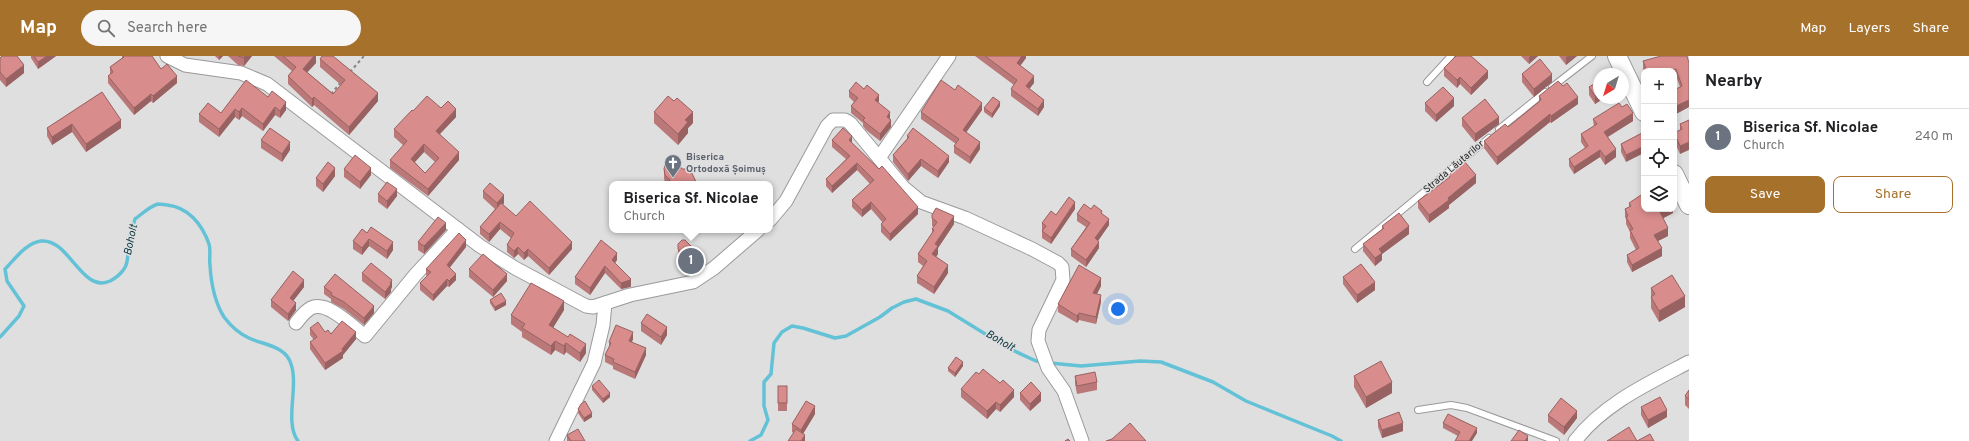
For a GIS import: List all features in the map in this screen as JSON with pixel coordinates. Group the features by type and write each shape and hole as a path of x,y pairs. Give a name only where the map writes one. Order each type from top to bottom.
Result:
{"main road":[{"path":"1620,56 1641,105"},
{"path":"1675,176 1689,205"}],"street":[{"path":"167,56 185,65 241,73 267,84 480,246 515,268 586,306 593,307 630,295 693,282 714,268 755,233"},
{"path":"879,158 949,56"},
{"path":"773,216 786,201 827,126 833,120 840,119 850,123 903,187 921,202 965,218 1058,263 1062,267 1063,280 1039,330 1038,341 1048,368 1064,392 1082,441"},
{"path":"296,323 312,307 322,306 335,313 365,336 416,274 458,229"},
{"path":"556,441 594,363 603,325 605,304"},
{"path":"1575,441 1591,423 1609,408 1650,382 1689,362"}],"lane":[{"path":"1427,82 1451,56"},
{"name":"Strada Lăutarilor","path":"1355,249 1470,153 1592,56"},
{"path":"1418,410 1451,405 1467,408 1556,441"}],"path":[{"path":"347,75 364,56"},
{"path":"326,99 342,81"}],"building":[{"path":"2,56 17,56 24,65 6,79 0,72 0,58"},
{"path":"34,56 47,56 38,62"},
{"path":"123,56 152,56 161,69 167,64 177,76 153,96 151,94 134,108 108,76 113,72 110,67 124,57"},
{"path":"283,56 314,56 303,69 333,94 345,80 320,59 322,56 333,56 378,93 349,127 314,97 312,99 288,76 296,67"},
{"path":"985,56 1022,56 1017,63 1034,76 1026,86 1044,100 1038,109 1011,89 1017,80"},
{"path":"1456,56 1471,56 1488,71 1471,88 1460,77 1457,80 1444,68"},
{"path":"1661,56 1687,56 1689,63 1689,100 1677,106 1677,88 1682,86 1677,68 1646,68 1643,61"},
{"path":"1540,59 1552,74 1534,89 1522,74"},
{"path":"246,80 268,97 272,91 286,102 280,111 275,107 263,124 242,108 239,112 235,109 219,129 199,114 208,103 221,113"},
{"path":"941,80 955,90 958,85 982,103 963,130 980,142 970,157 954,146 959,139 921,112"},
{"path":"1558,81 1563,86 1567,83 1578,97 1551,116 1550,114 1497,157 1484,141 1505,124 1508,127 1540,101 1541,99 1539,96"},
{"path":"856,82 864,89 867,85 879,95 875,100 890,112 887,117 891,120 880,134 866,123 863,120 865,118 851,106 858,98 849,91"},
{"path":"1593,85 1593,93 1589,87"},
{"path":"1443,87 1454,98 1436,115 1425,103"},
{"path":"102,92 121,120 86,144 72,124 52,137 47,128"},
{"path":"427,96 441,108 448,101 456,109 436,131 459,152 428,189 390,160 407,141 394,129 412,110 413,111","holes":["424,144 439,158 425,173 411,159"]},
{"path":"668,96 674,101 677,98 693,112 685,120 688,122 678,134 654,112"},
{"path":"993,97 1000,102 992,114 984,108"},
{"path":"1485,99 1499,117 1475,134 1462,118"},
{"path":"1617,104 1620,104 1622,107 1627,104 1633,113 1604,132 1616,149 1605,157 1600,150 1574,167 1569,159 1588,146 1581,134 1597,124 1593,119"},
{"path":"1689,120 1689,142 1680,146 1677,140 1677,132 1682,129 1680,124"},
{"path":"270,128 290,142 282,154 261,140"},
{"path":"843,128 852,136 849,140 879,169 882,166 918,207 890,234 881,224 886,219 871,202 862,210 852,200 874,180 857,163 832,186 826,179 850,156 832,140"},
{"path":"913,128 949,156 938,171 921,159 908,174 893,155 909,137 907,136"},
{"path":"1641,134 1641,148 1626,155 1621,144"},
{"path":"355,155 371,168 360,182 344,169"},
{"path":"328,162 335,168 323,184 316,178"},
{"path":"671,162 678,163 682,169 688,169 691,171 696,181 670,181 665,175 665,165"},
{"path":"1465,162 1476,175 1448,198 1449,200 1429,215 1418,201 1450,177 1449,175"},
{"path":"387,182 397,189 387,201 378,194"},
{"path":"490,183 504,195 497,203 483,191"},
{"path":"1641,195 1641,212 1660,212 1668,228 1654,235 1662,248 1632,265 1627,255 1639,248 1630,230 1633,229 1626,217 1628,216 1625,209 1631,206 1629,203"},
{"path":"1069,197 1075,202 1051,238 1042,231 1046,226 1042,223 1051,211 1056,215"},
{"path":"530,201 572,242 549,268 528,249 524,253 518,247 514,251 507,245 514,233 500,222 489,234 480,227 501,203 516,216"},
{"path":"1084,204 1091,209 1094,205 1109,219 1095,238 1099,242 1086,260 1071,249 1090,223 1077,214"},
{"path":"936,208 954,216 935,244 938,246 932,254 948,265 934,287 917,276 927,261 918,254 934,230 932,229 937,222 932,218 932,215"},
{"path":"1399,213 1409,226 1379,249 1382,253 1375,258 1363,244 1384,228 1382,226"},
{"path":"438,217 446,223 424,246 418,242"},
{"path":"371,227 393,242 387,251 369,239 362,248 353,241 362,229 367,233"},
{"path":"459,233 466,240 447,265 456,274 449,281 447,279 433,295 420,283 431,272 426,269"},
{"path":"601,240 617,253 612,260 631,279 630,280 621,283 605,266 590,288 575,277"},
{"path":"682,240 685,240 703,258 693,265 678,249 678,244"},
{"path":"483,254 507,274 493,290 469,269"},
{"path":"371,263 392,280 385,292 362,273"},
{"path":"1361,264 1375,282 1357,295 1343,277"},
{"path":"1079,265 1101,278 1093,293 1101,295 1096,317 1079,313 1077,316 1058,304"},
{"path":"293,271 304,280 290,298 296,303 288,314 271,300"},
{"path":"335,274 374,306 364,318 344,302 331,295 332,293 324,287"},
{"path":"1672,275 1685,296 1659,311 1651,297 1655,294 1651,288"},
{"path":"531,283 564,301 549,325 568,337 570,334 586,344 580,353 566,343 564,346 555,341 551,346 522,328 525,324 511,315"},
{"path":"501,293 506,301 495,307 490,300"},
{"path":"647,314 667,327 661,337 641,323"},
{"path":"342,321 356,332 342,349 343,351 325,363 310,342 317,337 310,328 318,322 325,332 328,330 331,334"},
{"path":"616,325 633,332 629,341 646,348 635,372 613,362 614,359 605,355 611,343 609,342"},
{"path":"956,357 963,362 955,373 948,368"},
{"path":"1381,361 1392,382 1366,397 1354,376"},
{"path":"983,369 1000,383 1003,380 1014,390 1000,405 996,402 987,411 961,389 976,372 979,374"},
{"path":"1095,372 1097,382 1077,386 1075,376"},
{"path":"599,380 610,393 603,399 592,386"},
{"path":"1031,382 1041,393 1030,404 1020,393"},
{"path":"778,386 787,386 787,403 778,403"},
{"path":"1689,390 1689,399 1685,396"},
{"path":"1660,397 1667,410 1648,420 1641,407"},
{"path":"1561,398 1577,411 1564,427 1548,415"},
{"path":"585,401 592,413 584,418 578,409"},
{"path":"806,401 815,406 801,430 792,424"},
{"path":"1399,412 1403,423 1382,430 1378,420"},
{"path":"1448,414 1477,428 1469,441 1455,441 1460,432 1443,423"},
{"path":"1130,423 1146,441 1106,441 1112,439"},
{"path":"1629,427 1637,441 1607,441"},
{"path":"578,429 585,441 571,441 567,435"},
{"path":"796,429 805,435 801,441 788,441"},
{"path":"1519,430 1528,436 1525,441 1511,441"},
{"path":"1650,434 1654,441 1637,441"}],"waterway":[{"name":"Boholt","path":"0,337 19,316 24,306 7,281 5,269 30,245 41,241 51,242 60,248 91,280 100,283 110,281 119,275 126,266 129,240 135,219 149,208 158,204 175,206 188,213 198,223 210,246 210,272 212,285 218,305 224,317 242,334 274,347 284,353 288,358 291,364 294,383 292,424 298,441"},
{"name":"Boholt","path":"750,441 761,435 768,420 764,406 764,382 771,374 774,343 782,332 792,326 835,338 846,336 880,317 892,308 904,302 916,299 948,311 1008,348 1036,361 1042,362"},
{"name":"Boholt","path":"1050,363 1081,366 1140,361 1161,362 1213,382 1246,401 1341,441"}],"place":[{"name":"Biserica Ortodoxă Șoimuș","path":"673,178"},
{"name":"Biserica Sf. Nicolae","path":"691,261"}]}
